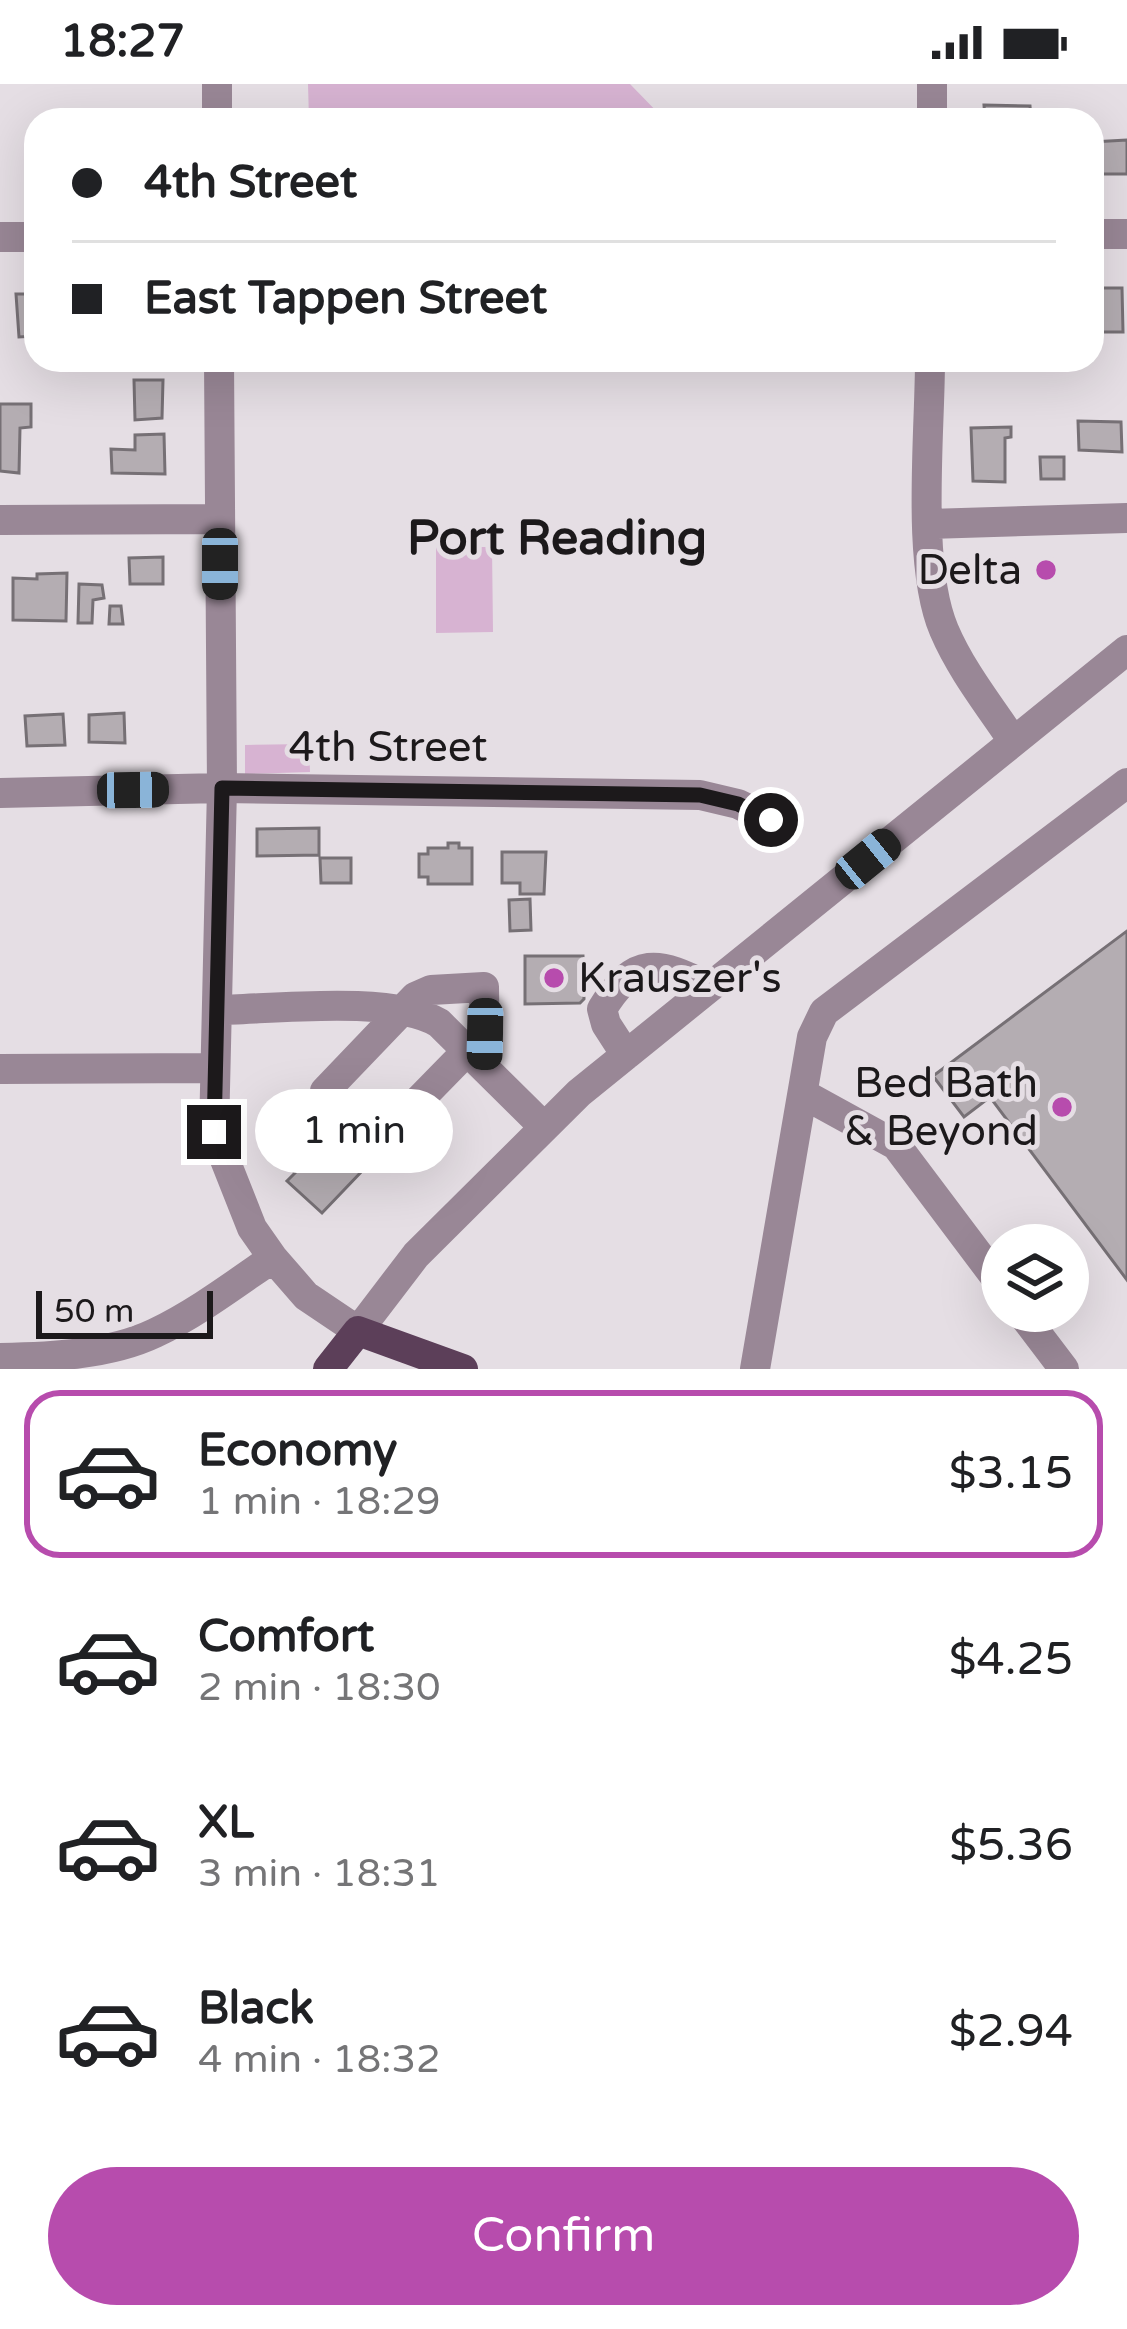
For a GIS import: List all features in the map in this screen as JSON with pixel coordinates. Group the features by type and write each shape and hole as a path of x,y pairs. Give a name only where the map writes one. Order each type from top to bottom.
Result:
{"main road":[{"path":"328,1369 358,1331 463,1369"}],"street":[{"path":"219,372 222,788 214,1132 252,1228 273,1258 306,1296 358,1331 416,1255 544,1126 1127,650"},
{"path":"930,372 928,572 942,625 958,660 1013,741"},
{"path":"929,524 1127,518"},
{"path":"0,520 220,520"},
{"path":"755,1369 812,1037 824,1012 1127,783"},
{"name":"4th Street","path":"0,794 222,788 700,795 738,804 771,820"},
{"path":"626,1055 602,1009 623,978 642,968 669,967 710,987"},
{"path":"325,1091 415,997 431,990 484,987 476,1058 379,1141"},
{"path":"217,1010 402,1009 424,1014 440,1023 544,1126"},
{"path":"0,1069 215,1068"},
{"path":"805,1096 896,1145 981,1258"},
{"path":"7,1361 68,1355 151,1335 204,1306 273,1258"},
{"path":"1036,1332 1064,1369"}],"shaded area":[{"path":"308,84 630,84 653,108 309,108"},
{"path":"436,547 492,547 493,632 436,633"},
{"path":"309,744 310,772 245,774 245,745"}],"building":[{"path":"984,105 1030,108 984,108"},
{"path":"1127,140 1127,174 1104,174 1104,141"},
{"path":"1104,288 1122,288 1123,332 1104,332"},
{"path":"16,294 24,294 24,337 19,337"},
{"path":"134,380 163,380 162,418 135,420"},
{"path":"0,404 31,404 31,427 20,428 19,473 0,471"},
{"path":"1078,421 1121,422 1122,452 1079,450"},
{"path":"1011,427 1011,437 1005,438 1005,482 973,481 971,428"},
{"path":"164,434 165,474 112,473 111,449 135,450 135,435"},
{"path":"1040,457 1064,457 1064,479 1041,479"},
{"path":"163,557 163,584 130,584 129,558"},
{"path":"67,573 66,621 13,620 13,578"},
{"path":"79,584 102,585 104,598 93,600 92,623 78,623"},
{"path":"110,606 121,606 123,624 109,624"},
{"path":"124,713 125,743 89,742 89,715"},
{"path":"63,714 65,745 27,746 25,716"},
{"path":"319,828 319,855 257,856 257,829"},
{"path":"448,843 472,848 472,884 428,884 428,877 419,877 419,854 428,854 428,848 448,848"},
{"path":"502,852 546,852 544,894 520,894 520,883 502,883"},
{"path":"320,858 351,858 351,883 321,883"},
{"path":"530,899 531,930 510,931 509,900"},
{"name":"Bed Bath & Beyond","path":"1127,931 1127,1280 990,1097 964,1117 933,1076"},
{"name":"Krauszer's","path":"525,956 583,956 584,999 580,1003 525,1004"},
{"path":"311,1108 337,1133 342,1127 348,1133 337,1145 363,1170 322,1213 287,1181 295,1173 274,1147"}],"place":[{"name":"Delta","path":"1046,570"},
{"name":"Krauszer's","path":"554,978"},
{"name":"Bed Bath & Beyond","path":"1062,1107"}],"district":[{"name":"Port Reading","path":"557,539"}],"route":[{"path":"214,1132 222,788 700,795 738,804 771,820"}]}
